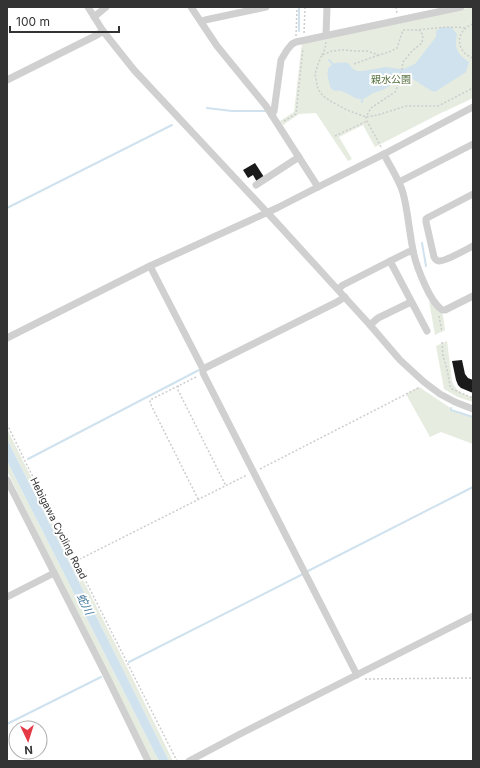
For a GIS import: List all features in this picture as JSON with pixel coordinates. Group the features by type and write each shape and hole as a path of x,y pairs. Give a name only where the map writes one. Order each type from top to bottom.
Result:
{"street":[{"path":"88,7 103,31 134,70 338,289 400,360 424,382 440,394 455,402 473,408"},
{"path":"94,17 106,7"},
{"path":"191,7 202,21 217,46 266,106 318,188"},
{"path":"202,21 266,7"},
{"path":"326,35 327,7"},
{"path":"272,115 274,111 281,60 292,44 326,35 461,7"},
{"path":"7,80 103,31"},
{"path":"7,338 150,266 318,188 383,151 473,107"},
{"path":"399,182 473,144"},
{"path":"383,151 399,182 406,204 413,251 418,270 428,292 442,310 445,310 473,296"},
{"path":"256,185 299,157"},
{"path":"473,194 426,219 426,222 434,257 439,262 473,246"},
{"path":"338,289 390,261 413,251"},
{"path":"390,261 427,331"},
{"path":"150,266 357,675"},
{"path":"203,371 345,297"},
{"path":"370,325 378,318 411,302"},
{"path":"7,480 148,761"},
{"path":"7,597 54,573"},
{"path":"189,761 473,616"}],"path":[{"path":"296,42 297,7"},
{"path":"304,36 306,7"},
{"path":"473,24 465,28 460,35 460,45 462,51 473,58"},
{"path":"354,64 390,52 397,48 403,30 419,30 425,28 465,28"},
{"path":"383,151 367,121 366,116 371,108 395,92 400,80 403,62 413,50 422,43 423,35 419,30"},
{"path":"326,35 325,49 315,74 318,89 323,96 347,110 366,116 378,115 406,106 438,106 473,88"},
{"path":"281,123 296,114 304,44"},
{"path":"322,56 332,51 345,50 367,51 379,55"},
{"path":"335,136 367,121"},
{"path":"440,312 439,319 442,332"},
{"path":"442,342 442,356 447,369 450,386 452,389 473,398"},
{"path":"198,500 150,403 150,400 180,385 203,371"},
{"path":"180,385 178,390 226,486"},
{"name":"Hebigawa Cycling Road","path":"7,424 177,761"},
{"path":"357,675 360,678 365,679 473,678"}],"green space":[{"name":"親水公園","path":"473,7 473,98 375,147 363,125 339,137 352,159 348,161 316,113 299,114 283,125 280,121 294,112 302,42"},
{"path":"429,301 443,315 445,330 435,335"},
{"path":"447,341 452,381 458,390 473,398 473,402 458,397 444,389 436,346"},
{"path":"419,387 449,407 451,410 473,417 473,444 441,432 430,437 406,394"},
{"path":"7,429 173,761 169,761 7,439"},
{"path":"7,461 159,761 151,761 7,471"}],"water":[{"path":"442,27 451,27 457,34 457,50 469,62 466,72 435,92 410,78 400,77 394,80 383,90 373,93 363,99 363,103 361,103 361,99 331,88 329,84 328,71 331,65 348,63 357,71 386,67 400,69 406,68 415,64 436,37 436,31"},
{"name":"蛇川","path":"7,439 169,761 159,761 7,461"}],"building":[{"path":"255,163 264,177 257,182 253,175 248,178 243,170"},
{"path":"462,360 465,374 468,378 473,380 473,393 461,388 456,380 452,361"}],"waterway":[{"path":"299,7 299,31"},
{"path":"329,60 334,65"},
{"path":"207,108 232,111 265,111"},
{"path":"7,208 172,125"},
{"path":"422,243 426,266"},
{"path":"28,459 199,370"},
{"path":"451,408 451,410 473,417"},
{"path":"306,572 473,487"},
{"path":"129,662 303,574"},
{"path":"7,724 101,677"}]}
